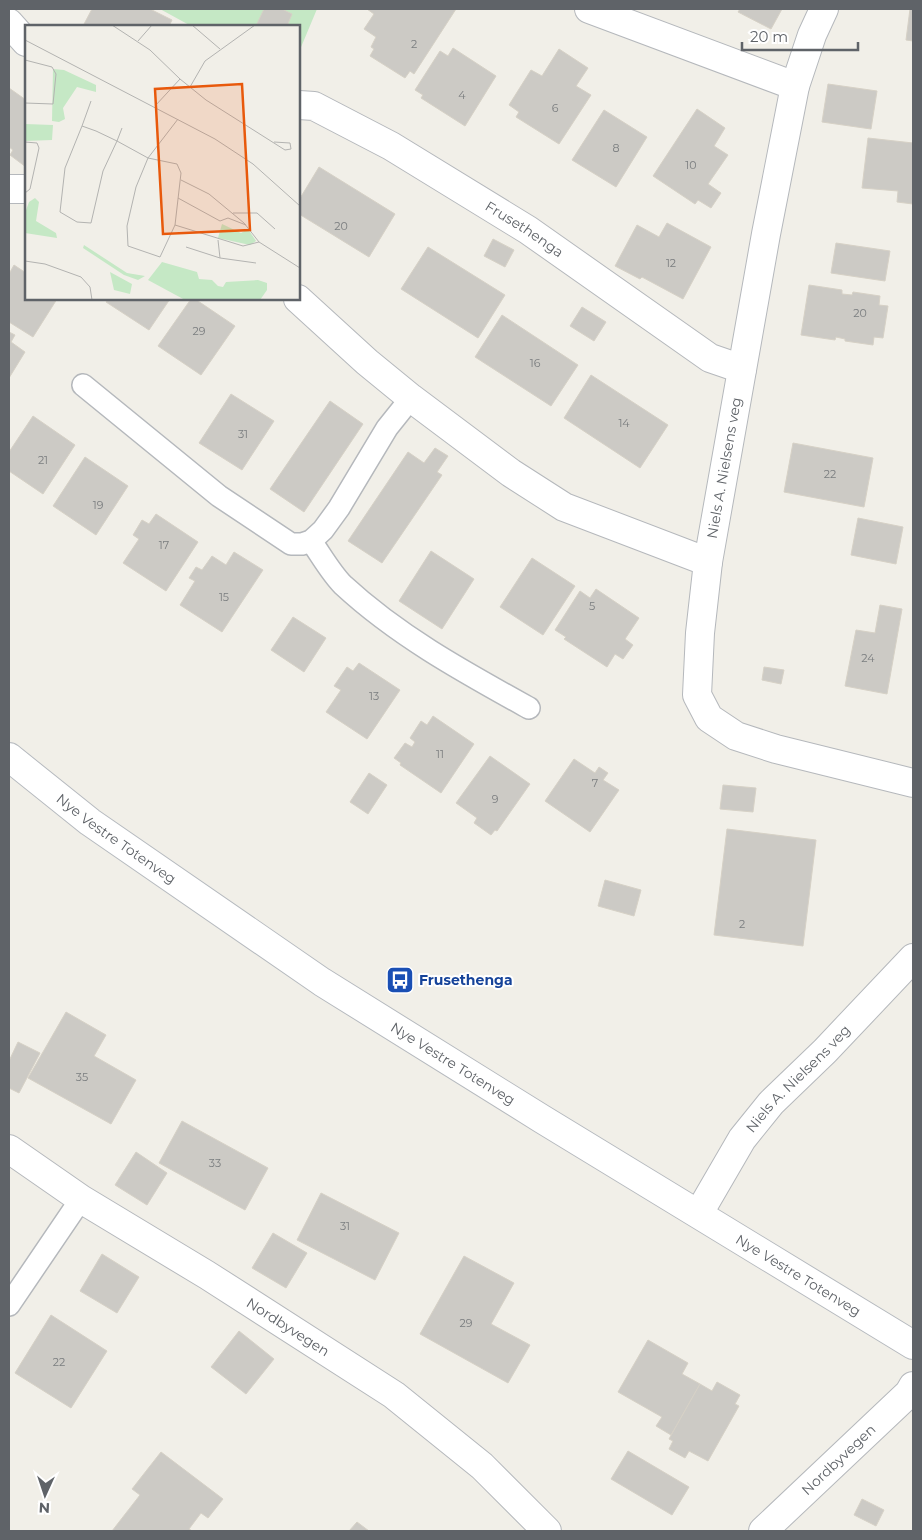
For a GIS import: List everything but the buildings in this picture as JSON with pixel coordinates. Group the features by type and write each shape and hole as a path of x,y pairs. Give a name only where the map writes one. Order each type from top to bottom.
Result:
{"street":[{"path":"588,9 795,86"},
{"name":"Niels A. Nielsens veg","path":"824,9 812,35 795,86 742,369 708,562 700,633 697,695 709,718 736,736 776,749 913,783"},
{"path":"9,23 25,41"},
{"name":"Frusethenga","path":"300,105 314,106 391,146 528,230 710,358 742,369"},
{"path":"9,189 25,190"},
{"path":"299,300 367,362 411,398 511,473 564,506 708,562"},
{"name":"Nye Vestre Totenveg","path":"9,757 90,822 322,982 913,1345"},
{"name":"Niels A. Nielsens veg","path":"699,1213 742,1139 772,1103 825,1051 913,958"},
{"name":"Nordbyvegen","path":"9,1149 81,1199 207,1275 394,1395 482,1466 547,1531"},
{"name":"Nordbyvegen","path":"763,1531 909,1393 913,1386"}],"lane":[{"path":"83,385 219,496 291,544 302,544 311,541 323,530 339,508 387,428 411,398"},
{"path":"311,541 342,583 392,625 460,670 529,708"},
{"path":"9,1305 81,1199"}],"green space":[{"path":"160,9 317,9 300,50 300,25 189,25"}],"place":[{"name":"Frusethenga","path":"400,980"}]}
